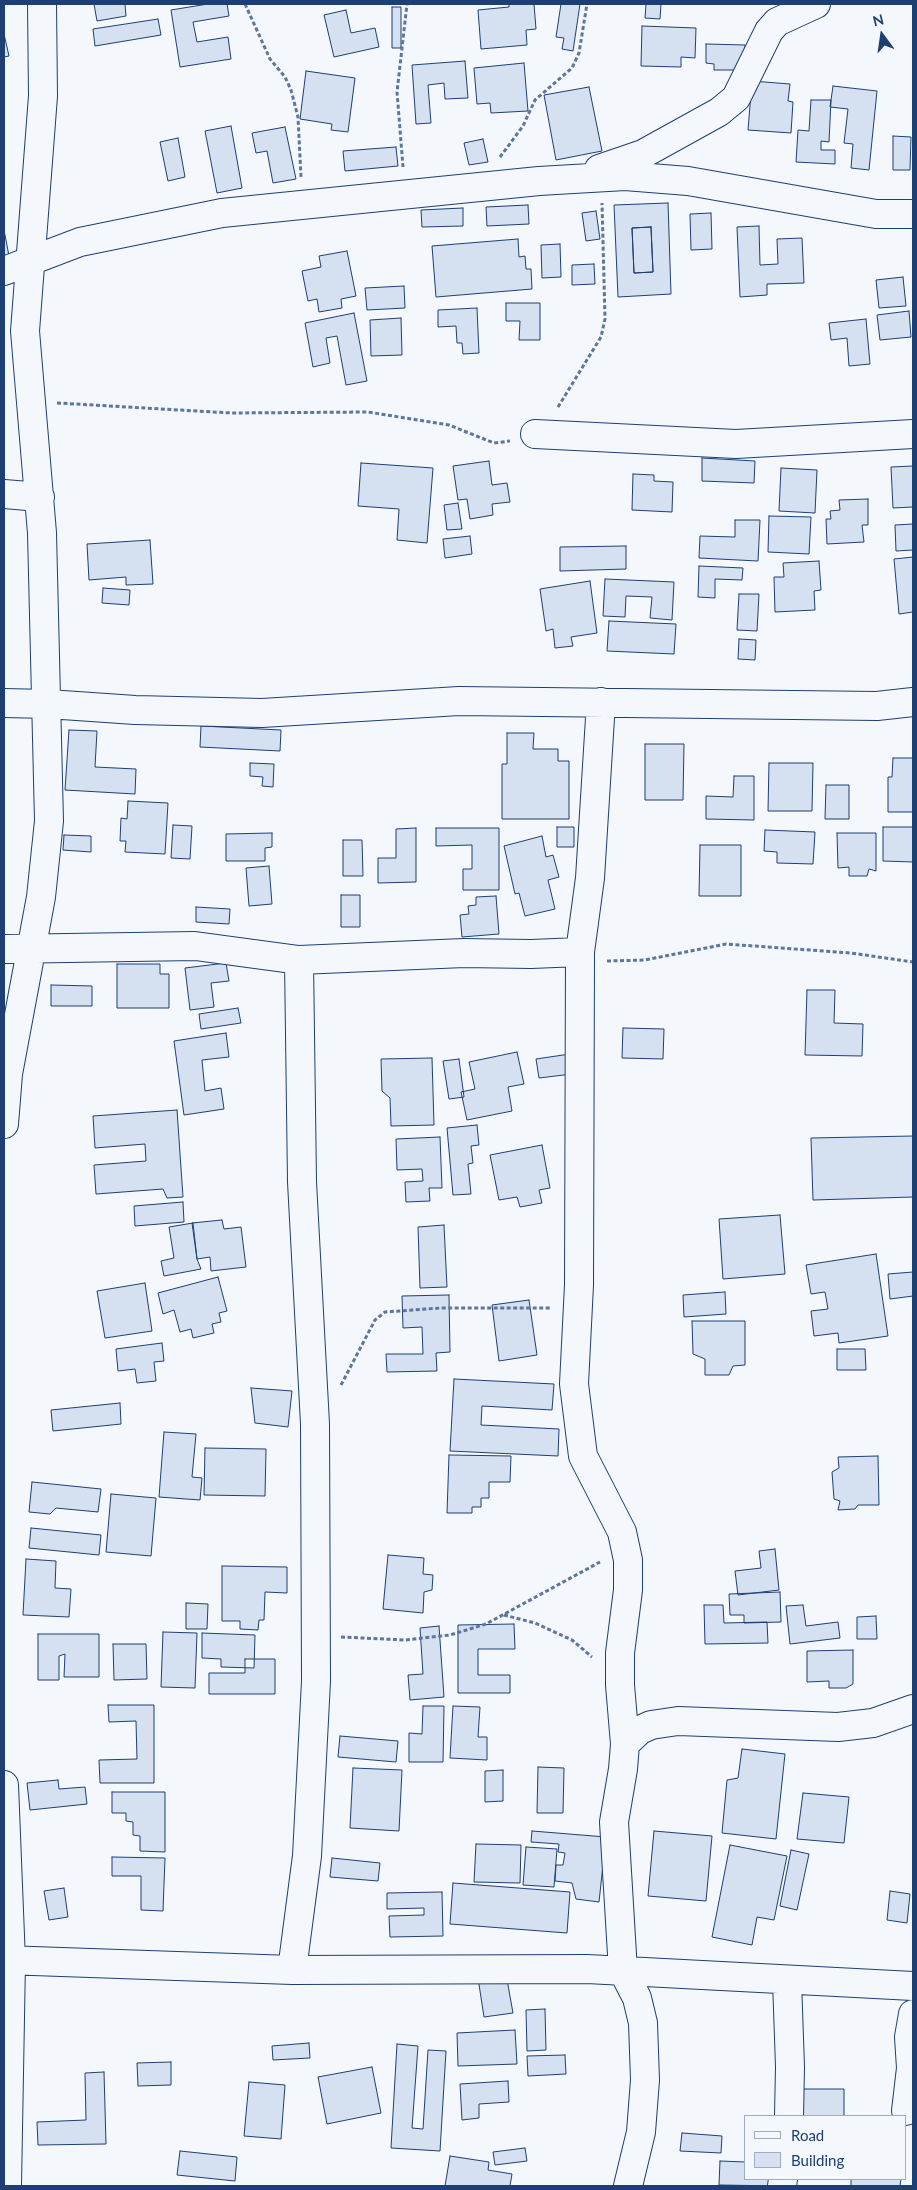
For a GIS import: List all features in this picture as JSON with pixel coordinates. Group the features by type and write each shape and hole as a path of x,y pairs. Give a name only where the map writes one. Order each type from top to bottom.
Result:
{"street":[{"path":"4,1124 8,1074 47,855 49,822 48,704 40,497 26,332 43,96 42,4"},
{"path":"571,179 643,154 718,112 736,98 769,31 778,22 816,4"},
{"path":"4,271 32,262 68,246 132,230 222,213 405,194 601,177 626,176 688,181 876,214 913,214"},
{"path":"535,434 736,444 913,434"},
{"path":"4,494 40,497"},
{"path":"4,703 262,714 459,701 877,706 913,702"},
{"path":"601,702 590,878 579,957 578,1308 574,1384 584,1456 606,1498 627,1547 628,1590 620,1653 625,1744 624,1769 614,1822 623,1971 637,1998 643,2024 645,2080 641,2132 628,2186"},
{"path":"4,949 195,946 299,960 464,953 579,957"},
{"path":"292,1970 307,1856 316,1681 316,1424 302,1172 299,960"},
{"path":"625,1744 640,1730 651,1725 678,1721 838,1727 874,1723 913,1709"},
{"path":"4,1785 7,1960 7,2186"},
{"path":"7,1960 292,1970 623,1971 913,1986"},
{"path":"786,1980 790,2067 789,2115"},
{"path":"906,2111 911,2068 909,2037 913,2014"}],"path":[{"path":"245,4 270,59 285,77 291,90 298,117 300,205"},
{"path":"405,194 398,92 407,4"},
{"path":"479,187 523,126 535,100 572,68 579,52 586,4"},
{"path":"31,401 232,413 368,412 449,424 494,443 512,441 535,434 563,400 601,337 605,319 601,177"},
{"path":"579,957 645,960 726,944 851,953 913,962"},
{"path":"337,1394 375,1320 386,1312 441,1308 578,1308"},
{"path":"316,1636 405,1640 459,1632 486,1624 627,1547"},
{"path":"503,1615 535,1624 572,1640 590,1655 621,1691"}],"building":[{"path":"94,4 125,4 126,16 97,21"},
{"path":"208,4 227,4 229,16 193,22 197,42 228,37 231,59 180,67 171,10"},
{"path":"509,4 534,4 536,29 526,30 527,45 481,49 478,10 509,7"},
{"path":"561,4 580,4 573,51 562,49 564,38 556,37"},
{"path":"646,4 661,4 660,19 645,18"},
{"path":"392,7 401,7 401,48 392,48"},
{"path":"346,10 351,33 375,28 379,47 334,57 324,15"},
{"path":"158,19 161,35 95,46 93,29"},
{"path":"642,26 696,28 695,58 681,57 681,67 641,66"},
{"path":"4,34 9,56 4,57"},
{"path":"706,44 745,45 745,70 714,70 714,64 706,63"},
{"path":"465,61 468,98 445,99 444,83 428,85 431,123 416,124 412,65"},
{"path":"524,63 528,111 491,113 490,103 477,104 474,68"},
{"path":"306,71 355,78 348,132 331,130 332,124 300,119"},
{"path":"752,81 790,84 788,101 793,102 791,133 748,130"},
{"path":"833,86 877,91 869,170 851,168 853,144 844,143 848,109 830,107"},
{"path":"589,87 602,151 556,160 544,95"},
{"path":"811,100 831,100 829,142 821,141 821,150 835,150 835,164 796,162 798,130 809,131"},
{"path":"231,126 242,188 217,193 205,131"},
{"path":"285,127 296,179 273,183 267,151 256,153 252,133"},
{"path":"893,136 911,137 910,170 893,170"},
{"path":"178,138 185,177 168,181 160,142"},
{"path":"483,139 488,162 469,165 464,143"},
{"path":"396,147 398,166 345,171 343,151"},
{"path":"668,203 671,294 618,297 614,205","holes":["651,227 653,272 634,273 632,228"]},
{"path":"528,205 529,224 487,226 486,207"},
{"path":"463,208 463,226 422,227 421,210"},
{"path":"596,211 600,239 586,241 582,213"},
{"path":"711,213 712,249 691,250 690,214"},
{"path":"759,226 760,265 778,264 777,239 802,238 804,283 767,284 767,295 740,297 737,227"},
{"path":"651,227 653,272 634,273 632,228"},
{"path":"4,230 10,261 4,262"},
{"path":"518,239 519,257 525,256 526,269 531,269 532,289 436,297 432,246"},
{"path":"560,244 561,277 542,278 541,245"},
{"path":"347,251 356,296 341,299 342,308 319,312 317,299 308,301 302,271 321,267 319,256"},
{"path":"594,264 595,284 572,285 572,265"},
{"path":"903,277 906,306 879,308 876,280"},
{"path":"404,286 405,308 367,310 365,288"},
{"path":"506,303 540,303 540,340 519,340 520,321 506,321"},
{"path":"477,308 479,353 463,354 462,343 457,343 456,326 438,327 438,310"},
{"path":"909,311 911,337 880,340 877,315"},
{"path":"354,313 367,381 346,385 337,336 326,338 330,363 313,367 305,323"},
{"path":"401,318 402,355 371,356 370,320"},
{"path":"866,319 870,364 849,366 847,338 831,340 829,323"},
{"path":"702,458 755,461 754,483 702,481"},
{"path":"489,461 492,485 507,483 510,502 492,504 493,515 470,519 467,499 458,500 453,466"},
{"path":"361,463 433,468 427,543 397,540 399,509 358,506"},
{"path":"913,466 913,507 893,508 891,467"},
{"path":"781,468 817,470 815,513 779,511"},
{"path":"633,474 654,475 654,481 673,482 672,512 632,510"},
{"path":"868,499 868,525 862,525 864,542 827,544 826,519 831,519 830,511 840,510 839,500"},
{"path":"458,503 462,529 447,530 444,505"},
{"path":"769,516 811,517 809,554 768,552"},
{"path":"735,520 760,520 758,561 699,558 700,536 735,537"},
{"path":"913,524 913,550 896,551 895,525"},
{"path":"470,536 472,554 445,558 443,539"},
{"path":"150,540 153,584 126,585 126,577 89,580 87,544"},
{"path":"626,546 626,569 560,571 560,547"},
{"path":"913,557 913,612 899,614 894,559"},
{"path":"819,561 821,590 814,591 815,610 775,612 774,577 784,577 783,563"},
{"path":"699,566 743,568 742,580 715,579 715,598 698,597"},
{"path":"605,579 674,582 672,620 650,618 652,597 626,596 625,617 603,616"},
{"path":"590,581 597,633 571,637 573,646 555,648 553,629 546,631 540,589"},
{"path":"103,588 130,590 129,605 102,603"},
{"path":"739,594 759,594 757,631 737,630"},
{"path":"609,621 676,624 674,654 607,651"},
{"path":"739,639 756,640 755,660 738,659"},
{"path":"201,726 281,730 280,751 200,747"},
{"path":"69,730 97,731 95,767 136,769 135,794 65,790"},
{"path":"507,733 534,733 533,749 558,749 558,761 569,761 569,819 502,819 502,764 507,764"},
{"path":"645,744 684,744 683,800 645,800"},
{"path":"893,758 913,758 913,812 888,812 888,777 892,777"},
{"path":"250,763 274,764 273,787 262,786 263,777 250,776"},
{"path":"769,763 813,763 812,811 768,811"},
{"path":"734,776 754,776 754,820 706,819 706,796 733,797"},
{"path":"826,785 849,785 849,819 825,819"},
{"path":"128,801 168,803 165,854 125,852 126,841 120,841 121,818 127,819"},
{"path":"173,825 192,826 190,859 171,858"},
{"path":"557,827 574,827 574,847 557,847"},
{"path":"883,827 913,827 913,862 883,861"},
{"path":"416,828 416,882 378,883 378,858 396,858 396,829"},
{"path":"436,828 499,828 499,890 463,890 463,869 472,869 472,845 436,846"},
{"path":"765,830 815,832 813,864 777,863 777,852 764,851"},
{"path":"272,833 272,847 265,848 265,861 226,861 226,834"},
{"path":"837,833 876,833 876,871 869,869 867,876 849,876 849,867 838,868"},
{"path":"64,835 91,836 91,852 63,850"},
{"path":"542,836 546,857 553,855 559,877 548,880 555,909 525,916 519,893 515,894 504,846"},
{"path":"343,840 362,840 363,876 343,876"},
{"path":"700,845 741,845 741,896 699,896"},
{"path":"269,866 272,904 249,906 246,868"},
{"path":"341,895 360,895 360,927 341,927"},
{"path":"496,896 499,934 462,937 460,915 469,914 468,906 476,905 476,897"},
{"path":"196,907 230,909 229,924 196,922"},
{"path":"226,963 229,981 211,983 214,1007 190,1010 185,968"},
{"path":"117,964 160,964 160,974 169,974 169,1008 117,1008"},
{"path":"51,985 92,986 92,1006 51,1006"},
{"path":"807,990 835,990 834,1023 863,1024 862,1056 805,1055"},
{"path":"238,1008 241,1023 201,1029 199,1014"},
{"path":"623,1028 664,1029 663,1059 622,1058"},
{"path":"226,1033 229,1057 202,1060 205,1091 221,1088 224,1109 184,1115 174,1041"},
{"path":"517,1052 524,1084 508,1087 512,1111 467,1120 461,1092 475,1089 469,1062"},
{"path":"570,1054 572,1074 539,1078 536,1059"},
{"path":"432,1058 434,1125 391,1126 390,1098 382,1091 381,1059"},
{"path":"459,1059 464,1097 449,1099 443,1061"},
{"path":"177,1110 183,1197 167,1198 163,1189 96,1194 94,1165 146,1161 145,1144 95,1148 93,1116"},
{"path":"477,1125 479,1145 471,1146 473,1163 468,1164 471,1194 453,1195 447,1128"},
{"path":"913,1136 913,1197 813,1200 811,1138"},
{"path":"440,1137 442,1188 429,1188 430,1201 406,1202 405,1182 423,1181 422,1169 397,1170 396,1139"},
{"path":"542,1145 550,1188 539,1190 542,1203 520,1207 517,1197 499,1200 490,1155"},
{"path":"183,1202 184,1222 135,1226 134,1206"},
{"path":"780,1215 785,1274 723,1279 719,1219"},
{"path":"222,1220 224,1229 241,1227 246,1267 211,1271 210,1257 197,1259 192,1223"},
{"path":"193,1223 197,1259 201,1269 164,1276 161,1261 174,1258 169,1227"},
{"path":"444,1225 447,1287 420,1288 418,1227"},
{"path":"876,1254 888,1336 839,1343 838,1333 814,1336 811,1311 828,1309 825,1292 811,1294 806,1265"},
{"path":"913,1272 913,1296 890,1299 888,1274"},
{"path":"218,1277 227,1311 219,1313 221,1322 212,1324 214,1333 193,1338 191,1329 180,1332 174,1310 163,1314 158,1293"},
{"path":"145,1283 152,1331 105,1338 97,1291"},
{"path":"725,1292 726,1314 684,1317 683,1295"},
{"path":"449,1295 450,1352 436,1353 437,1371 387,1372 386,1354 423,1354 422,1327 403,1328 402,1296"},
{"path":"529,1300 537,1355 499,1361 492,1305"},
{"path":"692,1321 745,1321 745,1365 733,1366 729,1375 705,1375 705,1359 693,1354"},
{"path":"162,1343 164,1361 154,1362 156,1381 137,1383 135,1369 118,1371 116,1349"},
{"path":"837,1349 865,1349 866,1370 837,1370"},
{"path":"454,1379 554,1384 552,1410 482,1406 481,1425 559,1429 558,1456 450,1451"},
{"path":"251,1388 292,1391 288,1427 255,1423"},
{"path":"120,1403 121,1424 53,1431 51,1410"},
{"path":"164,1432 196,1434 192,1477 202,1478 200,1500 159,1497"},
{"path":"205,1448 266,1449 265,1496 204,1495"},
{"path":"449,1455 511,1456 510,1482 489,1482 489,1498 481,1498 481,1507 472,1507 472,1513 447,1513"},
{"path":"878,1456 879,1505 858,1505 855,1509 838,1510 840,1501 834,1499 832,1472 839,1468 838,1457"},
{"path":"32,1482 101,1489 98,1512 56,1508 50,1514 29,1512"},
{"path":"111,1494 156,1498 151,1556 106,1552"},
{"path":"31,1528 101,1535 99,1555 29,1548"},
{"path":"775,1549 779,1590 738,1595 735,1571 761,1568 759,1551"},
{"path":"388,1555 424,1558 423,1574 433,1575 432,1590 424,1592 423,1613 383,1609"},
{"path":"26,1559 56,1561 55,1588 71,1589 69,1617 23,1615"},
{"path":"222,1566 287,1567 287,1593 265,1592 264,1620 259,1620 258,1630 240,1629 240,1621 222,1621"},
{"path":"780,1592 781,1622 744,1623 744,1615 730,1615 729,1594"},
{"path":"186,1603 208,1604 207,1629 186,1629"},
{"path":"704,1605 723,1605 724,1623 767,1622 768,1643 705,1644"},
{"path":"803,1605 806,1626 838,1622 840,1638 790,1644 786,1606"},
{"path":"876,1616 877,1639 857,1639 857,1617"},
{"path":"514,1624 515,1649 478,1649 478,1675 510,1675 510,1693 458,1693 458,1625"},
{"path":"439,1626 444,1697 410,1700 408,1675 423,1674 420,1628"},
{"path":"163,1632 197,1633 195,1688 161,1687"},
{"path":"202,1633 255,1635 254,1668 221,1667 221,1659 202,1658"},
{"path":"38,1634 99,1634 99,1677 64,1677 65,1654 59,1656 59,1680 38,1680"},
{"path":"113,1644 146,1644 147,1679 114,1680"},
{"path":"853,1650 853,1684 846,1688 829,1688 829,1681 807,1682 807,1651"},
{"path":"245,1659 275,1659 275,1694 209,1694 209,1673 245,1673"},
{"path":"108,1705 154,1705 154,1783 100,1783 99,1760 137,1759 136,1721 109,1722"},
{"path":"423,1706 444,1706 443,1762 409,1762 409,1733 422,1734"},
{"path":"453,1706 480,1707 478,1737 487,1737 487,1760 450,1758"},
{"path":"340,1736 398,1741 396,1762 338,1757"},
{"path":"742,1749 785,1754 776,1839 722,1833 727,1780 738,1778"},
{"path":"538,1767 564,1768 563,1813 537,1813"},
{"path":"353,1768 402,1770 399,1831 350,1828"},
{"path":"503,1770 503,1801 485,1802 485,1771"},
{"path":"58,1780 59,1789 85,1787 87,1804 30,1810 27,1783"},
{"path":"112,1792 165,1792 165,1852 140,1851 140,1836 133,1835 133,1822 126,1821 126,1813 112,1813"},
{"path":"803,1793 849,1797 844,1843 797,1839"},
{"path":"532,1831 606,1837 599,1902 576,1899 572,1883 555,1881 556,1865 563,1865 565,1853 558,1852 559,1844 531,1842"},
{"path":"654,1831 712,1836 706,1901 648,1896"},
{"path":"476,1844 521,1845 520,1883 474,1882"},
{"path":"730,1845 787,1856 774,1920 757,1917 752,1945 712,1937"},
{"path":"526,1847 557,1849 554,1887 523,1885"},
{"path":"791,1850 809,1854 797,1910 780,1906"},
{"path":"112,1857 165,1858 163,1911 141,1910 141,1876 112,1876"},
{"path":"332,1858 380,1863 378,1881 330,1877"},
{"path":"453,1883 570,1892 567,1933 450,1924"},
{"path":"64,1888 68,1917 49,1920 44,1891"},
{"path":"890,1891 910,1894 907,1923 887,1920"},
{"path":"442,1892 443,1936 390,1937 389,1916 424,1915 424,1908 387,1909 387,1893"},
{"path":"506,1974 513,2013 484,2017 478,1978"},
{"path":"545,2009 546,2050 527,2051 526,2010"},
{"path":"515,2030 517,2064 458,2066 457,2033"},
{"path":"309,2043 310,2058 273,2060 272,2046"},
{"path":"397,2044 418,2046 412,2128 423,2129 428,2050 446,2051 440,2151 391,2148"},
{"path":"565,2055 566,2074 528,2076 527,2056"},
{"path":"171,2062 171,2085 138,2086 137,2063"},
{"path":"372,2067 381,2113 327,2124 318,2077"},
{"path":"104,2072 106,2144 38,2145 37,2122 86,2120 85,2073"},
{"path":"508,2081 509,2102 479,2104 479,2118 462,2120 460,2084"},
{"path":"249,2082 285,2085 281,2139 244,2136"},
{"path":"799,2089 844,2089 844,2115 799,2115"},
{"path":"682,2133 722,2136 721,2153 680,2151"},
{"path":"525,2148 527,2161 495,2165 493,2152"},
{"path":"180,2151 237,2157 235,2181 177,2175"},
{"path":"450,2156 489,2162 488,2170 512,2174 510,2186 445,2186"},
{"path":"720,2161 744,2162 744,2180 783,2180 783,2186 719,2185"},
{"path":"851,2180 901,2180 900,2186 851,2186"}]}
